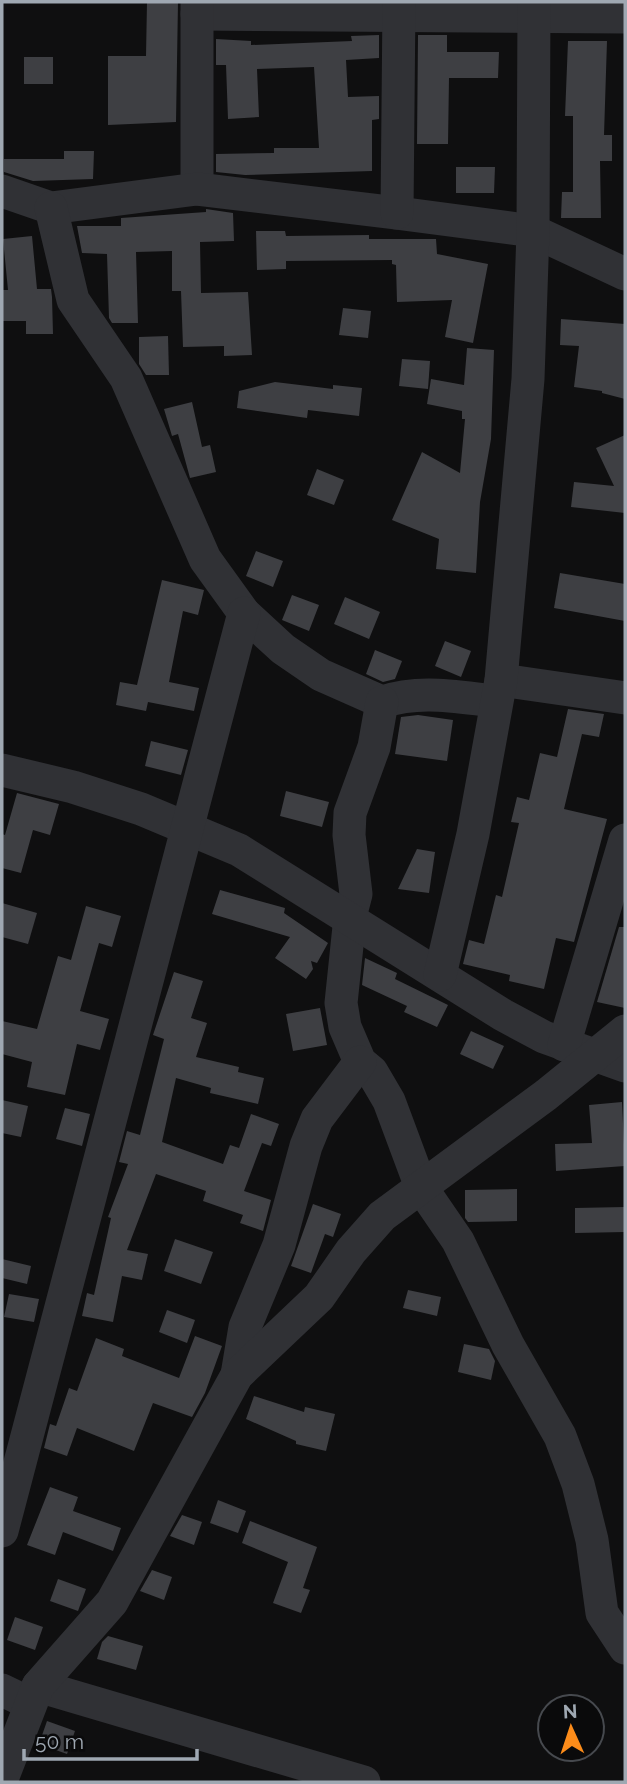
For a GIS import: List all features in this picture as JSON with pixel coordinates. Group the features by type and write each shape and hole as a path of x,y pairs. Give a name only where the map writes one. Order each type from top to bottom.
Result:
{"street":[{"path":"197,188 197,8 534,9 625,18"},
{"path":"397,213 399,8"},
{"path":"440,975 473,834 498,691 528,379 533,231 534,9"},
{"path":"2,191 51,208 197,188 533,231 625,274"},
{"path":"51,208 73,300 126,378 205,559 244,613 283,649 321,675 382,702 403,695 498,691 625,698"},
{"path":"2,1531 16,1419 188,827 244,613"},
{"path":"382,702 374,747 350,813 349,835 356,894 350,918 341,1003 345,1027 360,1062 372,1072 389,1101 421,1187 458,1241 508,1345 560,1436 578,1484 592,1540 602,1613 625,1648"},
{"path":"2,770 73,787 188,827 240,850 503,1015 564,1045 610,1062"},
{"path":"564,1045 625,840"},
{"path":"2,1779 23,1693 112,1602 237,1375 319,1297 351,1251 382,1216 421,1187 610,1062 625,1031"},
{"path":"237,1375 245,1327 279,1245 306,1146 317,1119 360,1062"},
{"path":"23,1693 364,1782"}],"building":[{"path":"147,2 178,2 176,122 108,125 108,56 146,56"},
{"path":"379,35 379,58 346,60 348,97 379,96 379,119 372,120 372,171 245,175 216,172 216,154 274,153 274,148 319,148 314,67 257,69 259,117 228,119 226,65 216,65 216,39 251,41 251,45 352,41 351,36"},
{"path":"418,35 447,35 447,52 499,52 498,78 449,78 448,144 417,144"},
{"path":"568,41 607,41 604,135 612,135 612,161 600,161 601,218 561,218 562,192 573,192 573,116 565,116"},
{"path":"24,57 53,57 53,84 24,84"},
{"path":"64,151 94,151 93,179 33,181 4,172 4,159 64,159"},
{"path":"456,167 495,167 494,193 456,193"},
{"path":"206,209 233,213 234,241 200,242 201,293 248,292 252,355 224,356 224,346 183,347 181,291 172,291 172,251 136,252 138,323 112,323 109,318 107,254 82,253 77,226 121,226 121,218 206,212"},
{"path":"256,231 285,231 286,236 369,235 369,239 436,239 437,254 488,264 473,343 445,337 452,300 397,302 396,265 392,264 392,260 286,261 286,269 257,270"},
{"path":"32,236 37,289 51,289 53,334 26,334 26,321 2,321 2,290 8,290 3,239"},
{"path":"343,308 371,311 368,338 339,335"},
{"path":"561,319 625,324 625,399 602,391 574,387 579,346 560,345"},
{"path":"168,336 169,375 146,375 139,364 139,337"},
{"path":"467,348 494,350 491,439 480,502 476,573 436,569 439,539 392,520 422,452 460,473 465,419 462,419 462,411 427,404 431,379 464,385"},
{"path":"402,359 430,361 428,389 399,386"},
{"path":"275,382 333,389 333,385 362,388 359,416 308,410 307,418 237,408 239,391"},
{"path":"192,402 202,447 210,445 216,472 190,478 178,434 172,436 164,409"},
{"path":"625,435 625,513 571,507 574,482 614,486 596,448"},
{"path":"317,469 344,480 334,505 307,495"},
{"path":"256,551 283,561 273,587 246,576"},
{"path":"560,573 625,584 625,621 554,608"},
{"path":"162,580 204,590 198,615 183,611 169,682 199,688 194,711 148,702 146,711 116,705 120,682 137,685"},
{"path":"292,595 319,605 309,631 282,620"},
{"path":"345,597 380,612 369,639 334,624"},
{"path":"445,641 471,651 461,677 435,666"},
{"path":"375,650 402,661 395,679 383,682 366,674"},
{"path":"568,709 604,714 599,737 582,734 564,809 607,819 574,942 556,938 544,989 509,981 510,975 463,964 469,940 484,944 496,895 502,897 519,823 511,822 517,797 529,800 540,753 557,757"},
{"path":"418,715 453,720 447,761 395,754 401,717"},
{"path":"151,741 188,750 181,775 145,766"},
{"path":"286,791 329,802 322,827 280,816"},
{"path":"17,793 59,804 50,835 33,830 21,873 2,868 2,834 5,835"},
{"path":"417,849 435,852 429,893 398,889"},
{"path":"220,890 285,908 284,913 328,943 317,963 311,961 313,969 306,979 275,958 290,937 212,914"},
{"path":"2,903 37,913 28,944 2,937"},
{"path":"86,906 121,916 112,947 99,943 80,1011 109,1019 100,1050 77,1044 65,1095 27,1087 32,1062 2,1054 2,1021 37,1029 58,956 71,960"},
{"path":"619,927 625,927 625,1008 597,1002"},
{"path":"365,958 397,973 395,979 448,1005 437,1027 404,1012 407,1006 362,985"},
{"path":"174,972 203,981 191,1018 207,1023 196,1057 239,1067 238,1072 264,1078 258,1104 210,1093 211,1088 176,1078 162,1142 223,1164 230,1145 239,1148 251,1114 279,1124 271,1146 262,1143 244,1191 271,1200 263,1231 240,1223 243,1215 203,1201 206,1191 156,1174 127,1250 148,1254 142,1280 122,1276 113,1322 82,1316 87,1293 94,1295 111,1218 108,1217 128,1164 119,1162 127,1131 140,1135 164,1039 153,1035"},
{"path":"320,1008 327,1045 293,1051 286,1014"},
{"path":"471,1031 504,1046 493,1069 460,1054"},
{"path":"2,1100 28,1106 21,1137 2,1133"},
{"path":"622,1102 625,1166 556,1171 555,1144 592,1143 589,1105"},
{"path":"65,1108 90,1114 82,1146 56,1139"},
{"path":"517,1189 517,1221 468,1222 465,1218 465,1190"},
{"path":"313,1204 341,1214 333,1237 325,1234 311,1273 291,1266"},
{"path":"625,1207 625,1232 575,1233 575,1208"},
{"path":"175,1239 213,1252 201,1284 164,1271"},
{"path":"2,1259 31,1266 27,1284 2,1278"},
{"path":"408,1290 441,1297 437,1316 403,1308"},
{"path":"9,1294 39,1299 34,1322 4,1317"},
{"path":"167,1310 195,1320 187,1343 159,1332"},
{"path":"195,1336 222,1346 205,1393 192,1417 153,1403 134,1451 77,1428 67,1456 44,1448 50,1424 56,1426 69,1388 77,1391 96,1338 124,1349 122,1356 179,1378"},
{"path":"464,1344 489,1349 495,1361 491,1380 458,1372"},
{"path":"254,1396 304,1412 305,1407 335,1414 326,1451 296,1444 296,1441 246,1419"},
{"path":"50,1487 78,1497 73,1511 121,1528 113,1551 63,1532 55,1555 27,1545"},
{"path":"218,1500 246,1511 238,1533 210,1523"},
{"path":"182,1515 202,1522 194,1545 170,1536"},
{"path":"250,1521 317,1547 303,1588 310,1590 301,1613 273,1603 288,1562 242,1543"},
{"path":"152,1570 172,1577 164,1600 140,1591"},
{"path":"58,1579 86,1589 78,1611 50,1601"},
{"path":"15,1617 43,1627 35,1650 7,1640"},
{"path":"108,1636 143,1646 136,1670 97,1659 102,1642"},
{"path":"47,1721 75,1731 67,1754 39,1744"}]}
